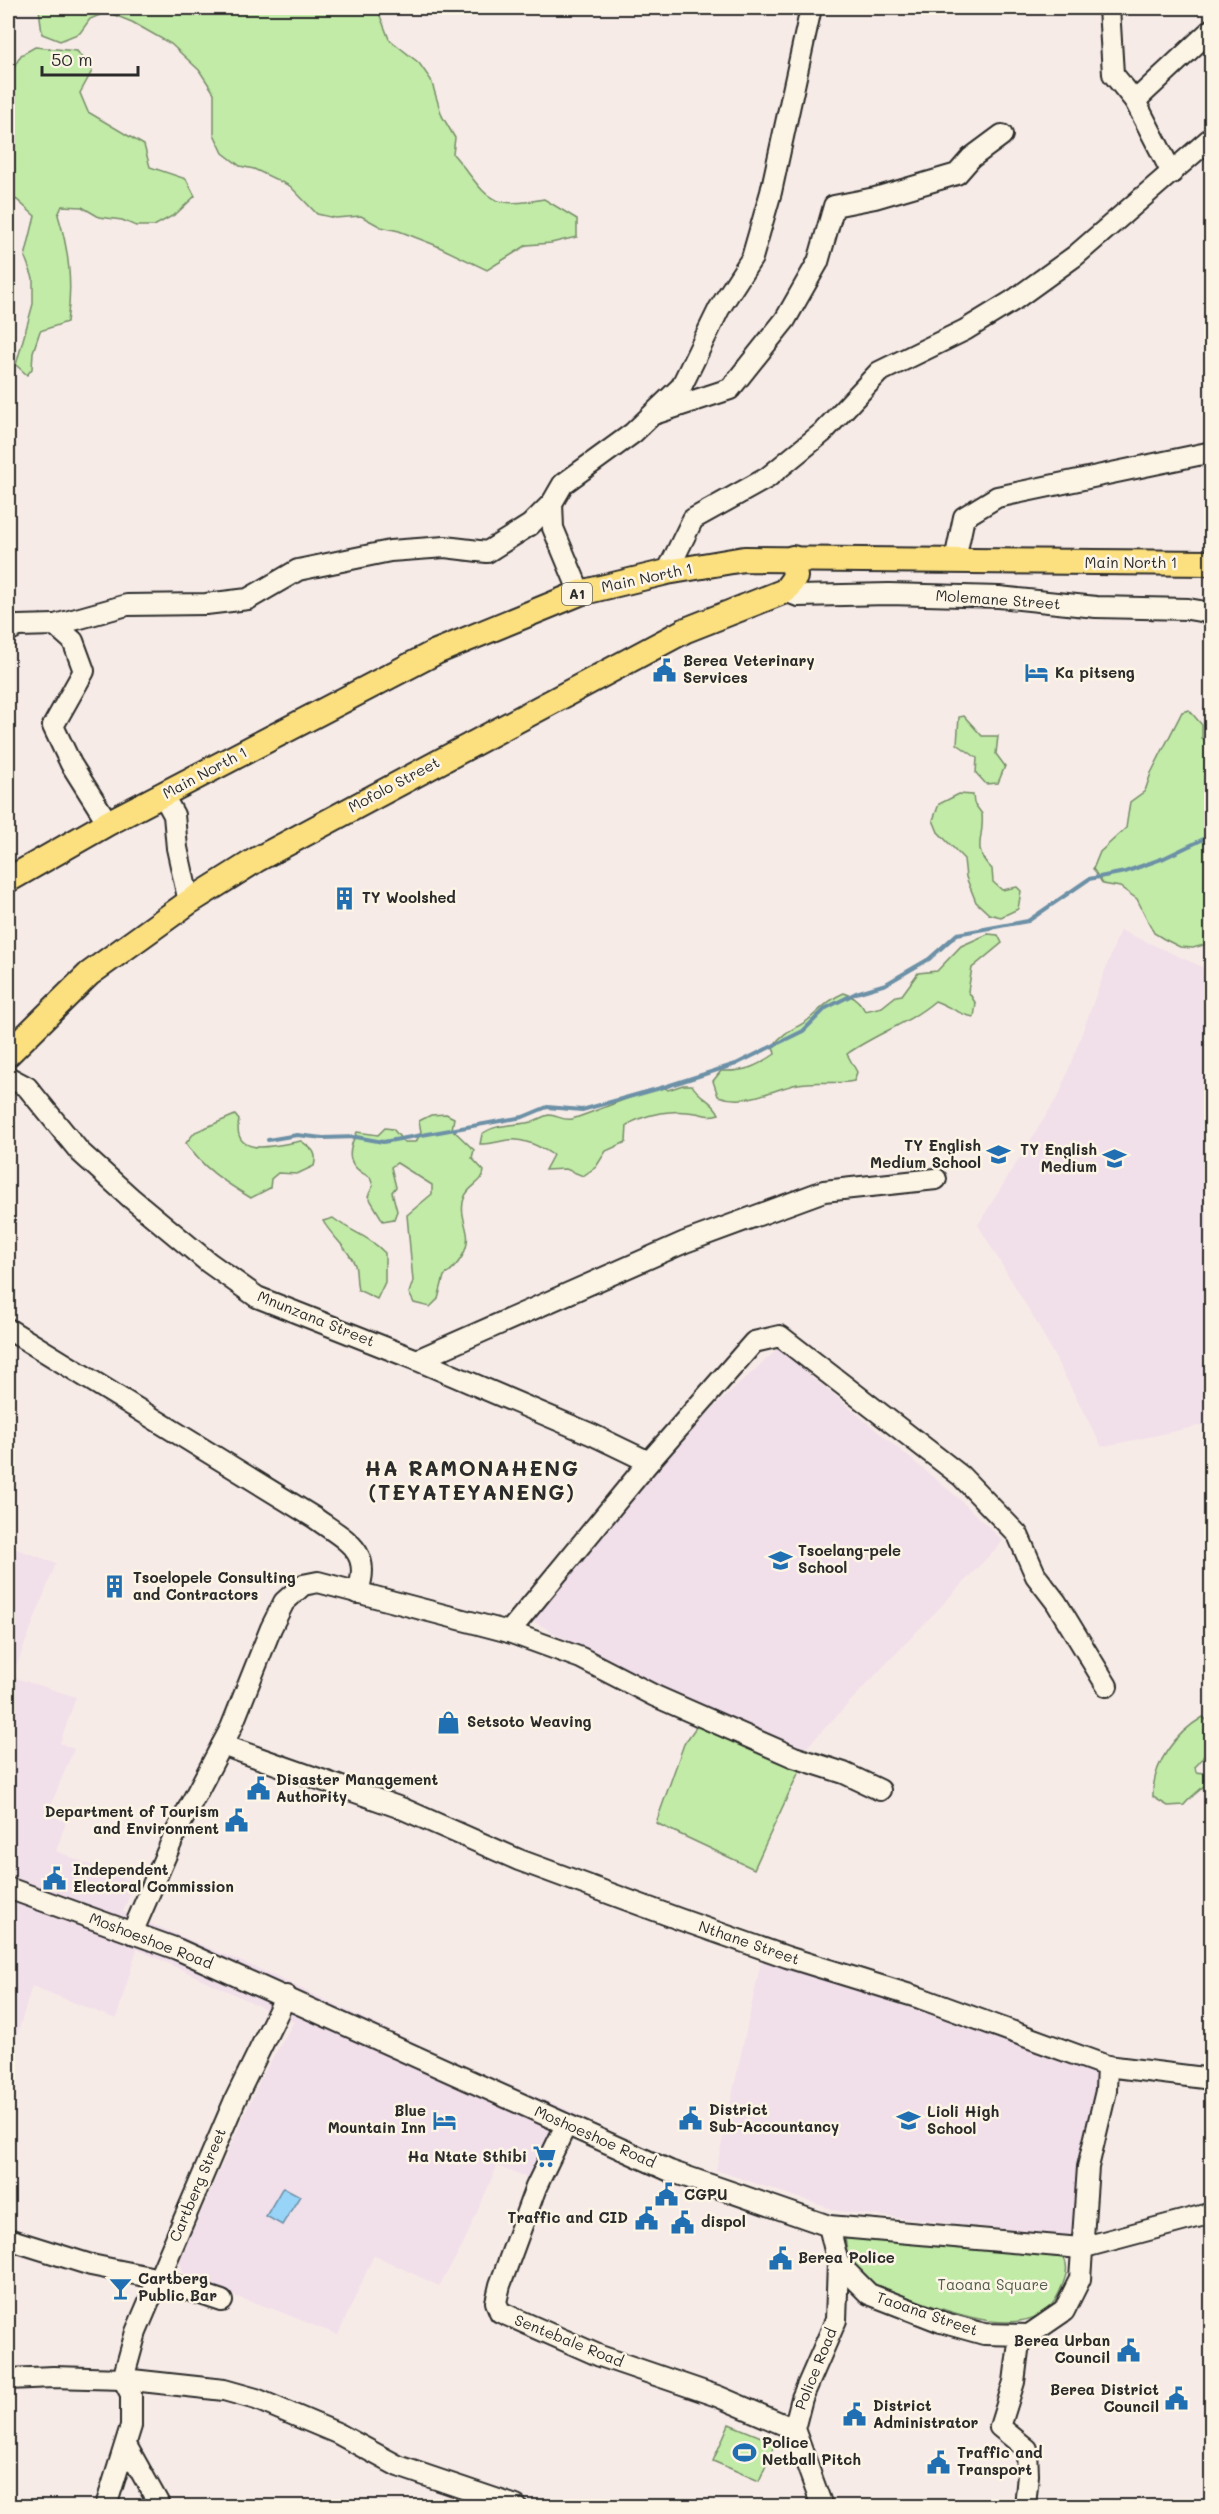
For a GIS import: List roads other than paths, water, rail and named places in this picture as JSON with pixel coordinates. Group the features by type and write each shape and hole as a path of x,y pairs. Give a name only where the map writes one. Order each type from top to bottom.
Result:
{"main road":[{"path":"785,591 795,577 793,558"},
{"name":"Main North 1","path":"8,880 108,823 436,652 580,593 667,572 744,559 1212,563"},
{"name":"Mofolo Street","path":"8,1054 89,974 189,902 256,860 638,655 730,611 785,591"}],"street":[{"path":"8,631 18,626 55,624 127,605 206,604 248,599 298,570 390,551 445,547 487,552 530,525 552,503 563,484 633,433 681,387 719,309 752,258 774,181 811,8"},
{"path":"1109,8 1113,74 1135,101 1172,173"},
{"path":"1135,101 1212,28"},
{"path":"652,415 730,389 785,320 802,291 818,262 834,206 876,198 957,174 971,158 1002,135"},
{"path":"667,572 693,519 767,478 822,433 879,372 965,330 1014,300 1108,230 1212,137"},
{"path":"955,560 964,517 998,497 1212,452"},
{"path":"552,503 553,528 580,593"},
{"name":"Molemane Street","path":"785,591 798,596 889,594 999,597 1096,607 1188,609 1212,613"},
{"path":"55,624 73,641 84,672 53,726 71,764 108,823"},
{"path":"164,795 174,815 177,848 189,902"},
{"name":"Mnunzana Street","path":"8,1077 27,1087 80,1152 207,1262 257,1297 417,1360 593,1435 648,1462"},
{"path":"417,1360 685,1242 824,1191 936,1179"},
{"path":"8,1329 305,1512 355,1548 363,1564 363,1578 357,1593"},
{"path":"509,1632 648,1462 754,1342 780,1336 961,1476 1018,1535 1036,1576 1056,1602 1107,1686"},
{"path":"132,1933 175,1834 222,1745 284,1602 303,1585 318,1582 509,1632 580,1658 655,1696 794,1757 844,1773 880,1790"},
{"name":"Nthane Street","path":"222,1745 401,1808 519,1860 680,1919 787,1957 920,1998 1107,2066 1212,2079"},
{"name":"Moshoeshoe Road","path":"8,1888 177,1949 286,1996 670,2171 829,2226 1081,2248 1212,2213"},
{"name":"Cartberg Street","path":"123,2379 136,2332 158,2280 235,2100 286,1996"},
{"path":"1081,2248 1088,2167 1106,2091 1107,2066"},
{"name":"Sentebale Road","path":"566,2125 536,2187 500,2285 496,2302 500,2312 600,2356 717,2396 794,2428"},
{"path":"829,2226 838,2263"},
{"path":"8,2239 91,2265 158,2280 222,2301"},
{"name":"Taoana Street","path":"838,2263 869,2294 905,2310 984,2334 1029,2335 1064,2311 1080,2279 1081,2248"},
{"name":"Police Road","path":"822,2506 794,2428 802,2398 836,2320 838,2263"},
{"path":"1020,2335 1014,2382 1000,2427 1027,2449 1029,2475 1025,2506"},
{"path":"8,2379 53,2377 123,2379 224,2391 256,2399 337,2433 398,2466 516,2506"},
{"path":"106,2506 132,2426 131,2394 123,2379"},
{"path":"126,2445 159,2506"}],"water":[{"path":"283,2187 300,2196 282,2225 266,2216"}],"waterway":[{"path":"268,1140 297,1135 323,1138 356,1137 383,1142 523,1117 547,1107 582,1110 736,1064 803,1031 826,1008 856,993 886,984 929,959 957,934 1028,921 1089,879 1125,872 1164,858 1212,835"}],"place":[{"name":"Berea Veterinary Services","path":"665,670"},
{"name":"Ka pitseng","path":"1037,673"},
{"name":"TY Woolshed","path":"344,898"},
{"name":"TY English Medium School","path":"999,1155"},
{"name":"TY English Medium","path":"1115,1159"},
{"name":"Tsoelang-pele School","path":"780,1560"},
{"name":"Tsoelopele Consulting and Contractors","path":"115,1587"},
{"name":"Setsoto Weaving","path":"449,1722"},
{"name":"Disaster Management Authority","path":"258,1789"},
{"name":"Department of Tourism and Environment","path":"237,1821"},
{"name":"Independent Electoral Commission","path":"55,1879"},
{"name":"District Sub-Accountancy","path":"691,2119"},
{"name":"Blue Mountain Inn","path":"444,2120"},
{"name":"Lioli High School","path":"909,2121"},
{"name":"Ha Ntate Sthibi","path":"545,2157"},
{"name":"CGPU","path":"666,2195"},
{"name":"Traffic and CID","path":"646,2218"},
{"name":"dispol","path":"683,2222"},
{"name":"Berea Police","path":"780,2258"},
{"name":"Cartberg Public Bar","path":"120,2288"},
{"name":"Berea Urban Council","path":"1128,2350"},
{"name":"Berea District Council","path":"1177,2399"},
{"name":"District Administrator","path":"855,2415"},
{"name":"Police Netball Pitch","path":"744,2452"},
{"name":"Traffic and Transport","path":"939,2462"}],"district":[{"name":"HA RAMONAHENG (TEYATEYANENG)","path":"472,1481"}],"park label":[{"name":"Taoana Square","path":"993,2285"}]}
